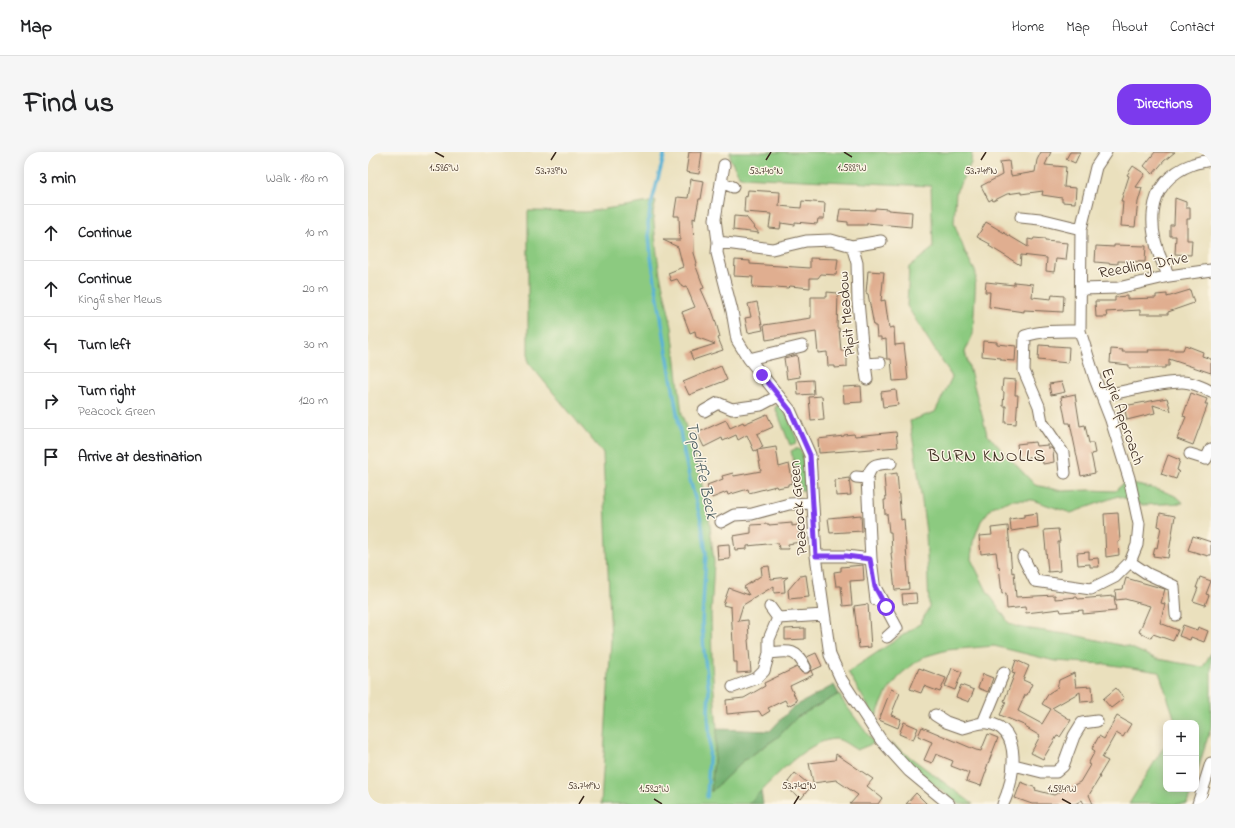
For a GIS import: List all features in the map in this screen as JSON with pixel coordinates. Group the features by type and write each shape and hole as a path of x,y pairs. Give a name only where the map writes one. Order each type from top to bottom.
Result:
{"street":[{"name":"Eyrie Approach","path":"1023,557 1035,582 1091,589 1115,576 1130,562 1137,545 1139,524 1129,478 1111,420 1095,379 1080,331 1079,309 1081,289 1081,229 1096,167 1106,152"},
{"path":"1169,276 1162,264 1152,230 1152,213 1157,196 1165,183 1178,172 1193,164 1211,160"},
{"name":"Peacock Green","path":"724,165 715,219 718,242 717,253 738,340 749,359 790,410 810,455 816,556 830,655 841,679 881,740 909,771 948,804"},
{"path":"721,182 733,187"},
{"path":"1021,217 1040,219 1081,229"},
{"path":"718,242 772,250 806,241 831,240 852,246 881,241"},
{"name":"Pipit Meadow","path":"852,246 857,263 858,301 867,379"},
{"name":"Reedling Drive","path":"1081,289 1118,288 1169,276 1211,270"},
{"path":"1065,473 1063,453 1042,422 1038,406 1024,371 1021,335 1037,332 1080,331"},
{"path":"749,359 802,346"},
{"path":"865,364 880,363"},
{"path":"1102,395 1155,385 1183,382 1206,388 1211,392"},
{"path":"704,411 718,403 732,408 761,405 778,396"},
{"path":"1190,454 1206,459 1211,449"},
{"path":"876,600 861,477 876,464 891,463"},
{"path":"722,522 734,515 752,514 789,504 813,503"},
{"path":"816,556 846,556 870,559"},
{"path":"1130,562 1148,574 1175,584 1176,615"},
{"path":"875,587 897,628 887,637"},
{"path":"770,608 778,618"},
{"path":"778,618 824,614"},
{"path":"733,687 757,678 764,671 769,653 769,639 778,618"},
{"path":"769,653 784,651 795,653 800,657 806,667"},
{"path":"982,723 1004,672"},
{"path":"935,715 946,722 963,728 986,723 997,725 1006,731 1011,745 1014,766 1008,794 1003,804"},
{"path":"1014,766 1042,772 1056,772 1063,766 1074,736 1082,723 1097,721"},
{"path":"1198,804 1211,763"}],"green space":[{"path":"730,152 972,152 971,163 956,192 954,223 965,252 976,273 973,334 965,352 987,434 1035,485 1062,491 1115,491 1124,483 1165,492 1173,495 1183,503 1142,505 1118,496 1071,513 1032,500 1012,500 992,507 981,521 973,542 971,559 987,591 1009,623 1017,627 1079,636 1129,647 1157,659 1203,667 1211,653 1211,727 1199,765 1199,720 1175,720 1159,672 1105,664 1055,661 994,646 947,650 923,657 902,673 887,692 875,718 848,672 921,623 929,607 926,532 910,421 935,412 952,377 907,306 909,267 933,248 931,186 740,177 730,159"},
{"path":"656,201 653,213 657,254 672,327 682,414 699,471 709,517 714,562 711,615 712,664 717,729 711,791 743,761 778,737 797,717 839,694 874,743 857,750 838,739 824,741 812,747 788,764 748,804 601,804 611,641 603,453 528,362 528,211 586,212"},
{"path":"778,405 789,421 797,440 796,443 790,445 775,407"},
{"path":"799,449 802,453 806,488 804,491 801,490 791,451"},
{"path":"834,685 839,694 797,717 778,737 743,761 711,792 717,729 770,731 792,708"},
{"path":"891,743 973,804 959,804 952,799 912,767"},
{"path":"1163,748 1163,792 1191,792 1187,804 1129,804"},
{"path":"761,791 763,804 748,804"}],"building":[{"path":"689,152 702,152 699,174 686,172"},
{"path":"1041,152 1051,152 1045,165 1066,167 1064,187 1076,188 1075,203 1062,202 1062,198 1042,195 1043,191 1007,194 993,201 992,199 989,201 981,186 1002,175 1000,162 1009,161 1011,176 1035,172 1037,160"},
{"path":"1070,152 1080,152 1075,163 1066,159"},
{"path":"1155,152 1175,152 1164,161 1153,174 1144,166"},
{"path":"1133,166 1145,174 1136,187 1142,188 1138,202 1135,227 1121,226 1123,201 1121,201 1129,176 1127,175"},
{"path":"691,179 704,181 701,199 699,199 695,219 693,218 694,253 697,263 695,264 704,288 701,289 715,319 720,337 718,338 723,350 693,360 690,352 715,344 696,337 695,331 690,333 682,312 695,307 686,286 682,287 677,279 671,281 668,273 683,267 678,247 663,240 680,240 679,216 674,216 677,197 688,198"},
{"path":"748,190 780,192 779,206 801,208 802,201 825,203 824,219 818,219 817,224 795,222 795,225 781,223 780,229 769,228 771,214 744,212 745,196 747,197"},
{"path":"1175,198 1186,202 1186,208 1190,208 1190,219 1187,219 1187,240 1192,240 1191,255 1175,254 1176,236 1170,236 1170,225 1174,225"},
{"path":"875,208 912,212 911,227 867,223 867,225 848,225 848,222 838,221 840,209 875,210"},
{"path":"734,216 746,217 759,233 733,230"},
{"path":"986,222 1028,247 1028,239 1033,240 1034,238 1045,239 1045,241 1068,243 1066,260 1056,259 1054,272 1046,271 1047,258 1021,255 1020,265 989,246 990,244 977,237"},
{"path":"1114,245 1146,246 1145,262 1118,261 1118,264 1095,262 1096,246 1114,247"},
{"path":"810,258 838,259 836,275 821,274 818,278 810,278 810,288 790,286 788,288 752,287 753,277 734,276 735,260 750,261 750,264 810,268"},
{"path":"868,271 884,272 881,301 885,300 889,328 894,327 895,345 904,344 908,380 893,381 891,359 887,359 886,339 881,340 881,337 877,337 876,326 874,326 868,294 866,293"},
{"path":"986,282 1014,285 1014,282 1033,284 1032,297 1051,299 1052,295 1064,296 1063,312 1024,310 1024,312 989,307 990,292 985,292"},
{"path":"1190,290 1194,303 1168,312 1168,314 1140,314 1140,310 1106,312 1107,317 1096,317 1095,301 1115,301 1115,297 1127,296 1127,299 1156,298 1156,295 1167,294 1167,297"},
{"path":"827,292 838,293 837,328 839,328 841,351 847,351 847,367 835,368 835,366 828,366 827,352 818,353 816,332 766,340 764,325 811,318 811,297 827,297"},
{"path":"757,302 763,330 748,333 745,318 751,317 748,304"},
{"path":"983,341 1016,346 1015,361 982,356"},
{"path":"1039,345 1069,347 1068,363 1038,360"},
{"path":"1185,345 1203,352 1202,356 1211,359 1211,373 1169,359 1169,366 1165,366 1165,368 1129,368 1129,365 1110,363 1111,349 1123,350 1122,352 1149,352 1148,350 1183,350"},
{"path":"797,355 800,377 787,379 784,358"},
{"path":"721,366 727,380 689,395 683,382"},
{"path":"1003,379 1016,380 1015,395 1018,395 1016,424 1005,423 1006,406 1003,406"},
{"path":"813,380 814,394 798,395 797,381"},
{"path":"1062,382 1065,392 1051,395 1049,384"},
{"path":"861,386 862,402 844,403 843,387"},
{"path":"896,390 898,405 883,407 881,392"},
{"path":"1191,393 1207,399 1205,404 1208,404 1193,445 1177,439 1186,417 1183,416"},
{"path":"1075,394 1080,426 1085,425 1089,443 1093,443 1095,453 1091,454 1095,473 1081,476 1070,423 1066,423 1061,397"},
{"path":"822,396 824,420 811,421 809,397"},
{"path":"1167,398 1171,411 1153,405 1155,413 1127,420 1124,406"},
{"path":"767,414 773,427 757,434 763,447 754,451 747,435 738,440 736,435 723,441 722,438 704,447 697,433 726,420 730,428 743,422 744,424"},
{"path":"896,432 898,447 819,453 818,439 854,434 855,436"},
{"path":"1035,442 1036,446 1048,445 1048,448 1053,450 1054,462 1043,464 1042,456 1019,459 1017,444"},
{"path":"776,447 779,467 789,464 793,483 788,484 788,486 777,488 776,486 749,493 748,489 728,495 727,492 712,498 707,485 723,479 722,476 733,473 734,476 761,471 757,450"},
{"path":"1168,455 1180,460 1177,470 1179,471 1176,479 1161,474"},
{"path":"897,473 901,520 904,519 909,589 895,590 891,553 891,532 889,532 887,514 885,514 884,500 886,500 884,475"},
{"path":"849,478 851,495 836,496 835,480"},
{"path":"1037,513 1038,527 1011,531 1010,519"},
{"path":"1118,513 1120,541 1118,542 1119,555 1106,557 1104,514"},
{"path":"1160,513 1175,516 1168,558 1153,556 1155,547 1157,548 1161,527 1158,526"},
{"path":"861,515 862,531 830,533 828,518"},
{"path":"792,523 792,526 798,525 800,542 788,544 789,549 779,549 778,543 747,546 747,549 735,550 733,536 751,533 751,525"},
{"path":"1008,526 1012,573 1014,572 1016,597 1055,595 1055,599 1077,597 1078,599 1114,596 1116,611 1083,614 1083,610 1061,612 1060,609 1026,613 1025,607 1007,609 1006,593 1002,594 996,552 981,554 979,536 992,535 991,528"},
{"path":"1058,529 1060,542 1058,542 1060,571 1048,572 1044,530"},
{"path":"1193,536 1211,542 1211,555 1208,556 1188,550"},
{"path":"729,544 730,559 718,560 717,545"},
{"path":"1089,552 1089,559 1098,558 1099,567 1090,567 1090,564 1078,565 1077,553"},
{"path":"863,565 864,580 850,581 852,605 843,606 841,586 836,586 834,572 841,571 841,567"},
{"path":"769,566 771,579 788,577 784,580 785,592 774,593 774,586 743,605 738,621 748,620 751,672 737,673 737,662 734,662 731,607 723,605 729,588 749,595 744,587 762,575 761,567"},
{"path":"806,575 809,597 789,599 788,590 800,576"},
{"path":"1200,577 1211,581 1206,594 1209,595 1205,605 1193,601"},
{"path":"1126,578 1165,589 1161,603 1165,604 1160,623 1178,630 1173,641 1153,634 1151,638 1139,632 1150,606 1125,599 1116,600 1115,590 1123,589"},
{"path":"916,593 917,603 903,604 902,594"},
{"path":"868,604 871,647 859,648 854,606"},
{"path":"1183,625 1197,630 1198,627 1208,631 1204,642 1191,637 1190,640 1179,636"},
{"path":"805,628 805,639 785,640 785,629"},
{"path":"816,653 822,666 811,671 813,675 790,686 797,701 788,706 785,700 768,708 770,711 762,716 759,711 727,714 726,700 744,698 765,686 764,683 797,667 802,673 808,673 812,667 807,657"},
{"path":"1016,660 1029,666 1023,680 1032,684 1018,711 1042,724 1051,709 1042,704 1049,693 1057,688 1059,680 1074,673 1076,687 1092,686 1093,701 1081,702 1080,692 1052,708 1071,720 1060,737 1057,736 1043,759 1031,753 1040,736 1025,727 1026,726 1000,715 1006,702 1004,701 1015,673 1012,672"},
{"path":"919,668 946,678 940,692 924,686 921,693 910,689"},
{"path":"952,668 962,672 955,690 945,686"},
{"path":"983,674 993,678 988,692 978,688"},
{"path":"961,685 974,690 969,702 956,697"},
{"path":"1116,688 1124,698 1111,708 1103,699"},
{"path":"891,689 900,693 891,715 901,719 898,728 879,720"},
{"path":"1117,716 1131,724 1123,737 1116,733 1102,758 1108,761 1089,795 1093,804 1084,804 1082,800 1075,804 1032,804 1015,798 1021,782 1036,788 1035,790 1054,795 1080,782 1090,765 1088,764 1095,751 1092,749 1099,736 1104,739"},
{"path":"904,722 918,728 913,740 899,734"},
{"path":"922,727 981,751 988,734 998,738 981,786 966,781 969,773 951,766 953,761 936,754 932,763 924,760 932,742 918,736"},
{"path":"836,754 873,779 867,786 882,798 878,804 850,804 858,795 836,780 813,783 809,763 835,760"},
{"path":"795,773 811,786 801,799 786,787"},
{"path":"916,793 927,804 906,804"}],"waterway":[{"name":"Topcliffe Beck","path":"665,152 650,209 648,224 651,257 683,449 701,520 706,553 702,622 709,691 708,711 710,742 707,797"}],"district":[{"name":"BURN KNOLLS","path":"987,455"}],"route":[{"path":"762,375 790,410 810,455 816,556 846,556 870,559 875,587 886,607"}]}
